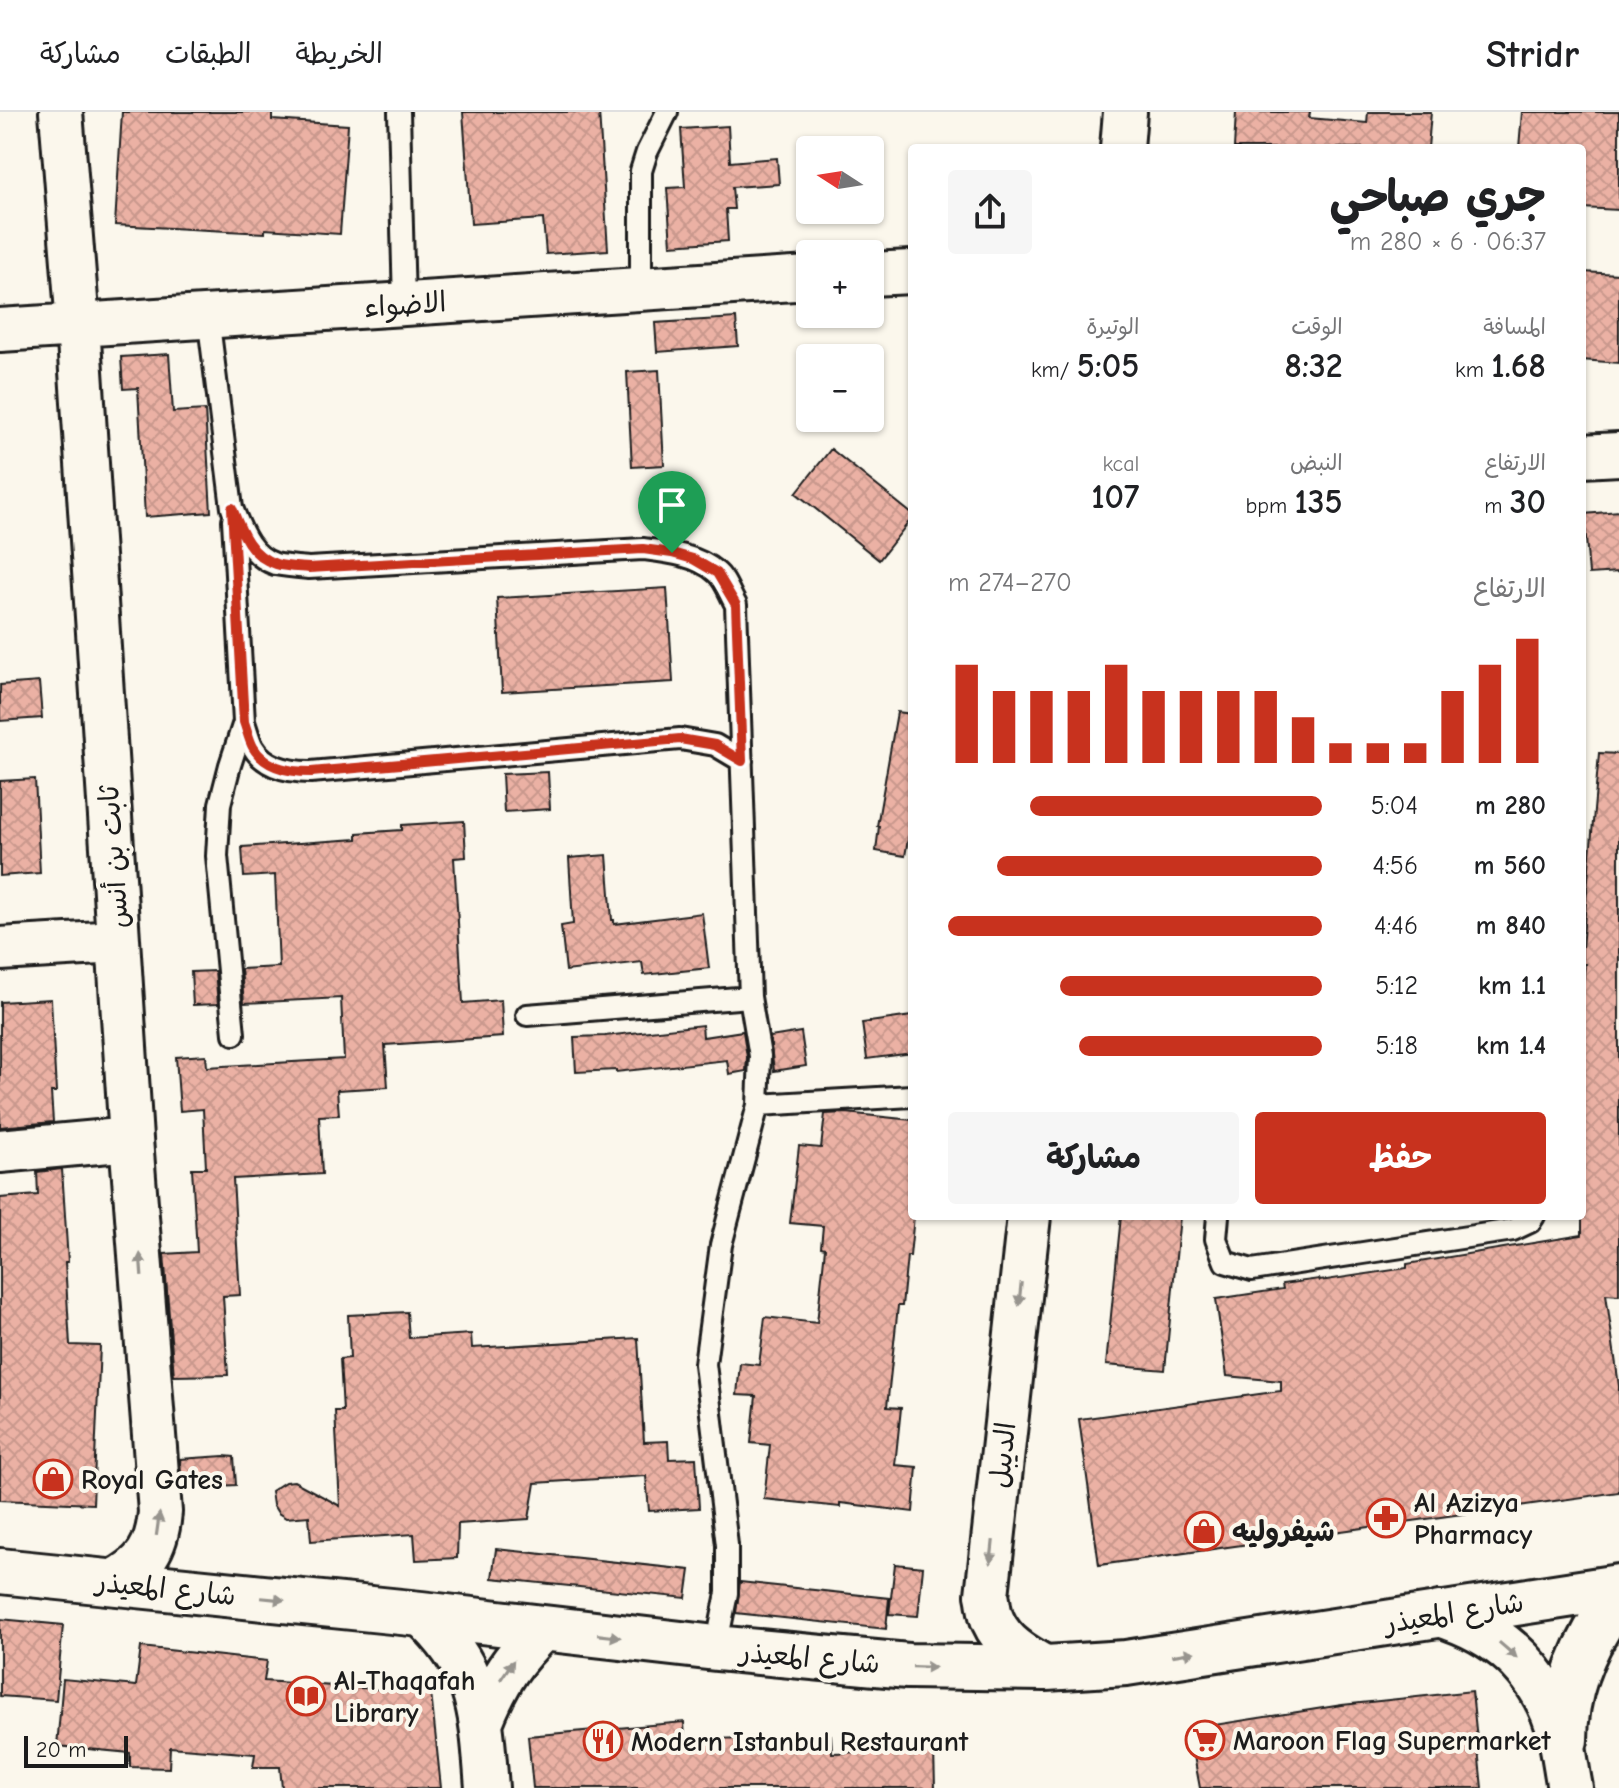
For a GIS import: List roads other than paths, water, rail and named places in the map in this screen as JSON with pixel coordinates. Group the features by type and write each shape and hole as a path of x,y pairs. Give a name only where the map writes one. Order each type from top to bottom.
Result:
{"street":[{"name":"ثابت بن أنس","path":"61,112 78,325 131,1139 160,1512 159,1530 153,1547 142,1562 113,1582"},
{"path":"1122,144 1125,112"},
{"path":"884,273 908,272"},
{"name":"الاضواء","path":"0,330 796,279"},
{"path":"1586,456 1619,454"},
{"path":"0,949 118,942"},
{"path":"0,1151 131,1139"},
{"name":"الديبل","path":"1029,1220 987,1595 992,1620 1006,1642 1046,1668"},
{"name":"شارع المعيذر","path":"0,1571 908,1666 1046,1668 1126,1663 1619,1587"},
{"path":"1567,1773 1565,1727 1569,1695 1578,1664 1591,1636 1619,1597"},
{"path":"421,1614 453,1649 476,1695 482,1720 487,1788"},
{"path":"1440,1614 1466,1622 1490,1635 1532,1675 1554,1715 1567,1773"},
{"path":"482,1720 507,1669 544,1628"}],"lane":[{"path":"399,112 404,304"},
{"path":"641,289 641,171 667,112"},
{"path":"208,316 232,508 244,722 253,748 269,763 288,772 311,772 680,739 715,745 742,761"},
{"path":"232,508 243,535 257,554 274,563 309,568 643,549 693,559 717,573 736,605 750,997 760,1056 758,1105 721,1245 705,1364 727,1545 727,1593 716,1648"},
{"path":"234,1034 217,856 220,804 244,722"},
{"path":"527,1015 750,997"},
{"path":"758,1105 908,1096"},
{"path":"1218,1220 1216,1239 1225,1262 1252,1270 1513,1230 1531,1220"}],"place":[{"name":"Royal Gates","path":"53,1479"},
{"name":"Al Azizya Pharmacy","path":"1386,1518"},
{"name":"شيفروليه","path":"1204,1531"},
{"name":"Al-Thaqafah Library","path":"306,1696"},
{"name":"Maroon Flag Supermarket","path":"1205,1740"},
{"name":"Modern Istanbul Restaurant","path":"603,1741"}]}
